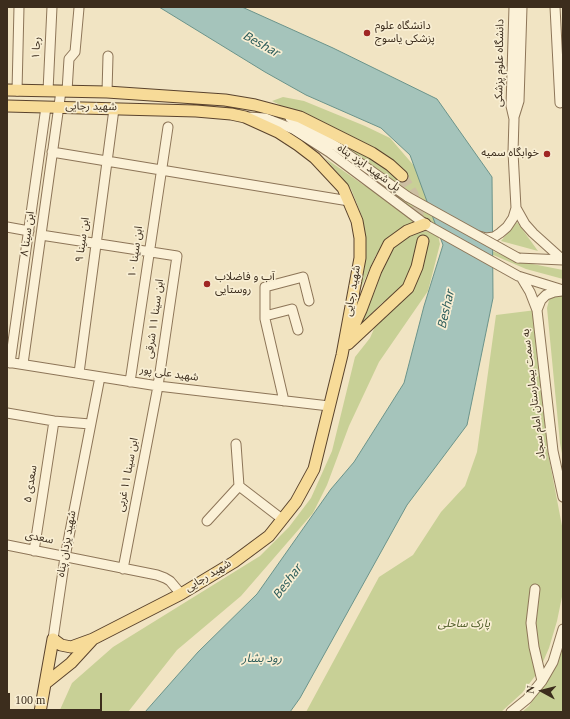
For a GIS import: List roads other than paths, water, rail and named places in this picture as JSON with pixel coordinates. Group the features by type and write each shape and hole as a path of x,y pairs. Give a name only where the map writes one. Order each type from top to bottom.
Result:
{"main road":[{"name":"شهید رجایی","path":"12,90 107,92 211,99"},
{"path":"211,99 211,112"},
{"name":"پل شهید ایزد پناه","path":"211,99 255,105 280,112"},
{"name":"شهید رجایی","path":"7,106 211,112 245,117 278,132 309,154 342,188 357,222 360,238 360,258 343,349 314,469 296,502 268,536 234,562 181,594 93,639"},
{"path":"280,112 300,117 372,153 390,165 402,176"},
{"path":"343,349 361,310 376,270 389,244 407,232 427,225"},
{"path":"343,349 408,288 417,267 423,241"},
{"path":"53,638 61,645 71,647 93,639"},
{"name":"شهید یزدان پناه","path":"40,712 53,638"},
{"path":"46,682 70,662 93,639"}],"street":[{"path":"12,90 19,7"},
{"name":"رجا ۱","path":"48,91 52,7"},
{"name":"دانشگاه علوم پزشکی","path":"514,7 511,106 514,118"},
{"path":"479,236 486,238 494,237 507,227 513,218 516,208 513,152 514,118 519,101 522,7"},
{"path":"555,7 560,103"},
{"name":"ابن سینا ۸","path":"22,364 59,108 64,91 69,59 75,52 79,8"},
{"path":"107,92 108,56"},
{"name":"ابن سینا ۸","path":"9,362 46,107"},
{"name":"ابن سینا ۹","path":"79,374 114,109"},
{"name":"پل شهید ایزد پناه","path":"280,112 336,146 408,197 518,258 563,260"},
{"name":"پل شهید ایزد پناه","path":"245,117 265,118 293,129 329,152 427,225 519,277 563,290"},
{"name":"ابن سینا ۱۰","path":"130,382 168,127"},
{"path":"52,152 349,201"},
{"path":"516,208 525,224 533,233 563,260"},
{"path":"7,227 29,231"},
{"path":"41,235 149,252"},
{"name":"ابن سینا ۱۱ شرقی","path":"149,252 177,256 158,386"},
{"path":"284,401 265,316 265,287 303,277 309,301"},
{"name":"به سمت بیمارستان امام سجاد","path":"519,277 530,292 537,310 553,451 563,497"},
{"path":"537,310 541,300 546,295 563,290"},
{"path":"265,316 292,309 298,330"},
{"name":"شهید علی پور","path":"9,362 158,386 329,406"},
{"name":"شهید یزدان پناه","path":"53,638 65,557 100,377"},
{"name":"ابن سینا ۱۱ غربی","path":"123,568 158,386"},
{"path":"7,413 54,421 90,424"},
{"name":"سعدی ۵","path":"34,551 54,421"},
{"path":"207,521 239,486 236,444"},
{"path":"239,486 282,519"},
{"name":"سعدی","path":"7,545 123,568 165,578 170,581 181,594"},
{"path":"535,589 531,624 534,646 542,681"},
{"path":"511,712 527,699 542,681 552,662 563,629"}],"water":[{"name":"رود بشار","path":"159,7 242,7 333,48 437,99 492,177 493,298 467,425 407,505 300,698 290,712 145,712 198,652 257,594 331,489 354,462 404,383 424,306 443,245 410,155 381,128 306,95 265,72"}],"tunnel":[{"path":"402,176 413,194 423,233 423,241"}],"place":[{"name":"دانشگاه علوم پزشکی یاسوج","path":"367,33"},
{"name":"خوابگاه سمیه","path":"547,154"},
{"name":"آب و فاضلاب روستایی","path":"207,284"}],"water label":[{"name":"Beshar","path":"260,46"},
{"name":"Beshar","path":"448,310"},
{"name":"Beshar","path":"289,583"}],"park label":[{"name":"پارک ساحلی","path":"464,625"}]}
